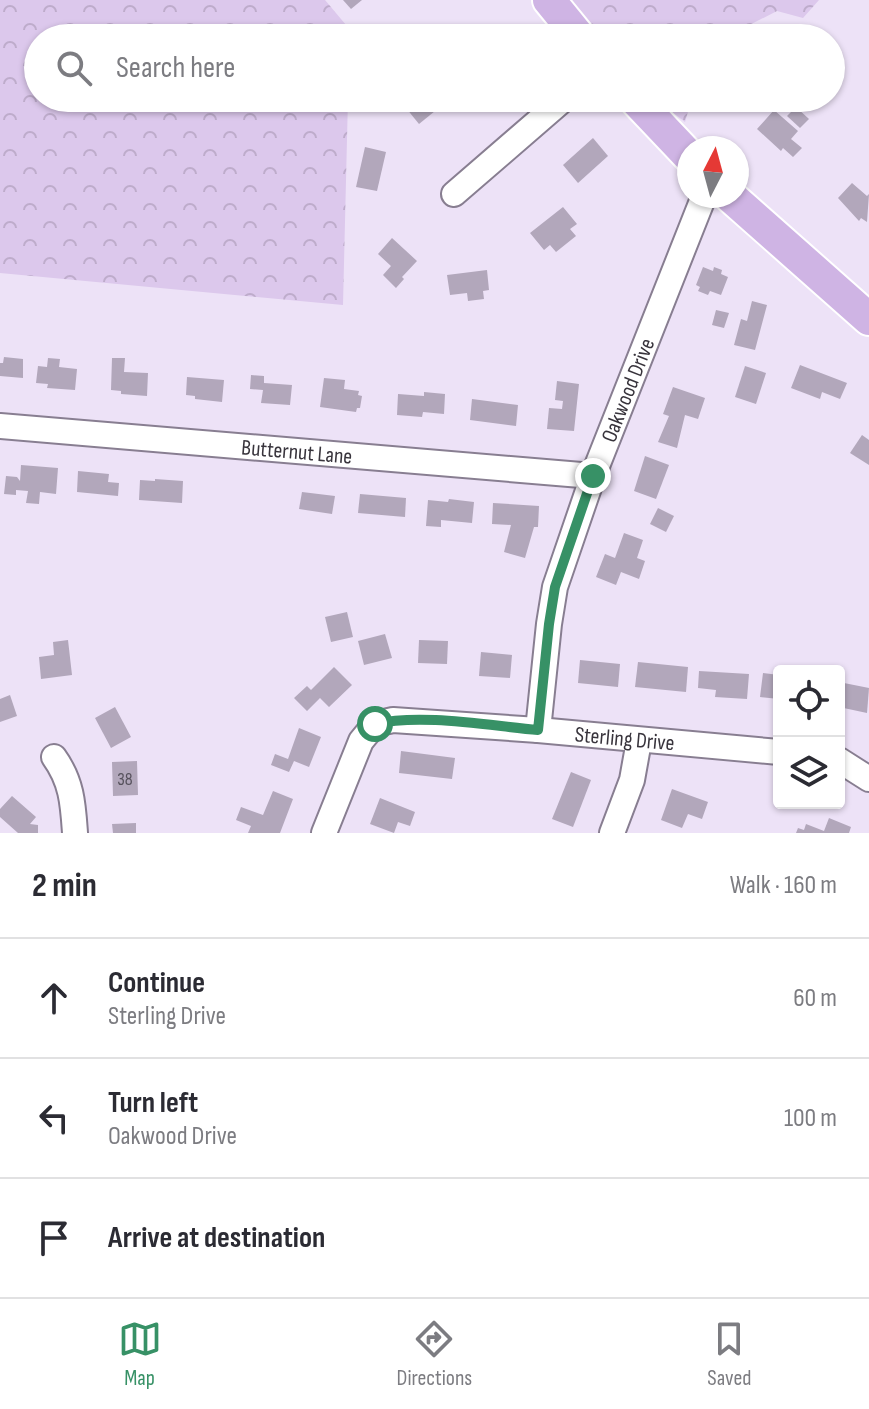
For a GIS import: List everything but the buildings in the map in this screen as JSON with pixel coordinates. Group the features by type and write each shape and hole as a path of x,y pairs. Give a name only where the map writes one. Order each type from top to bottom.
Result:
{"main road":[{"path":"549,0 569,24"},
{"path":"647,112 677,143"},
{"path":"744,208 869,319"}],"street":[{"path":"454,194 549,112"},
{"name":"Oakwood Drive","path":"538,730 555,587 593,476 699,208"},
{"name":"Butternut Lane","path":"0,426 593,476"},
{"name":"Sterling Drive","path":"324,833 361,741 375,724 393,720 423,720 773,752"},
{"path":"612,833 632,780 639,741"},
{"path":"54,757 66,773 73,795 75,833"},
{"path":"845,764 869,779"}],"green space":[{"path":"0,0 325,0 345,24 24,24 24,112 348,112 343,305 0,273"},
{"path":"570,0 819,0 803,18 777,11 751,24 589,24"},
{"path":"672,112 688,112 685,122"}],"route":[{"path":"375,724 393,720 423,720 538,730 555,587 593,476"}]}
